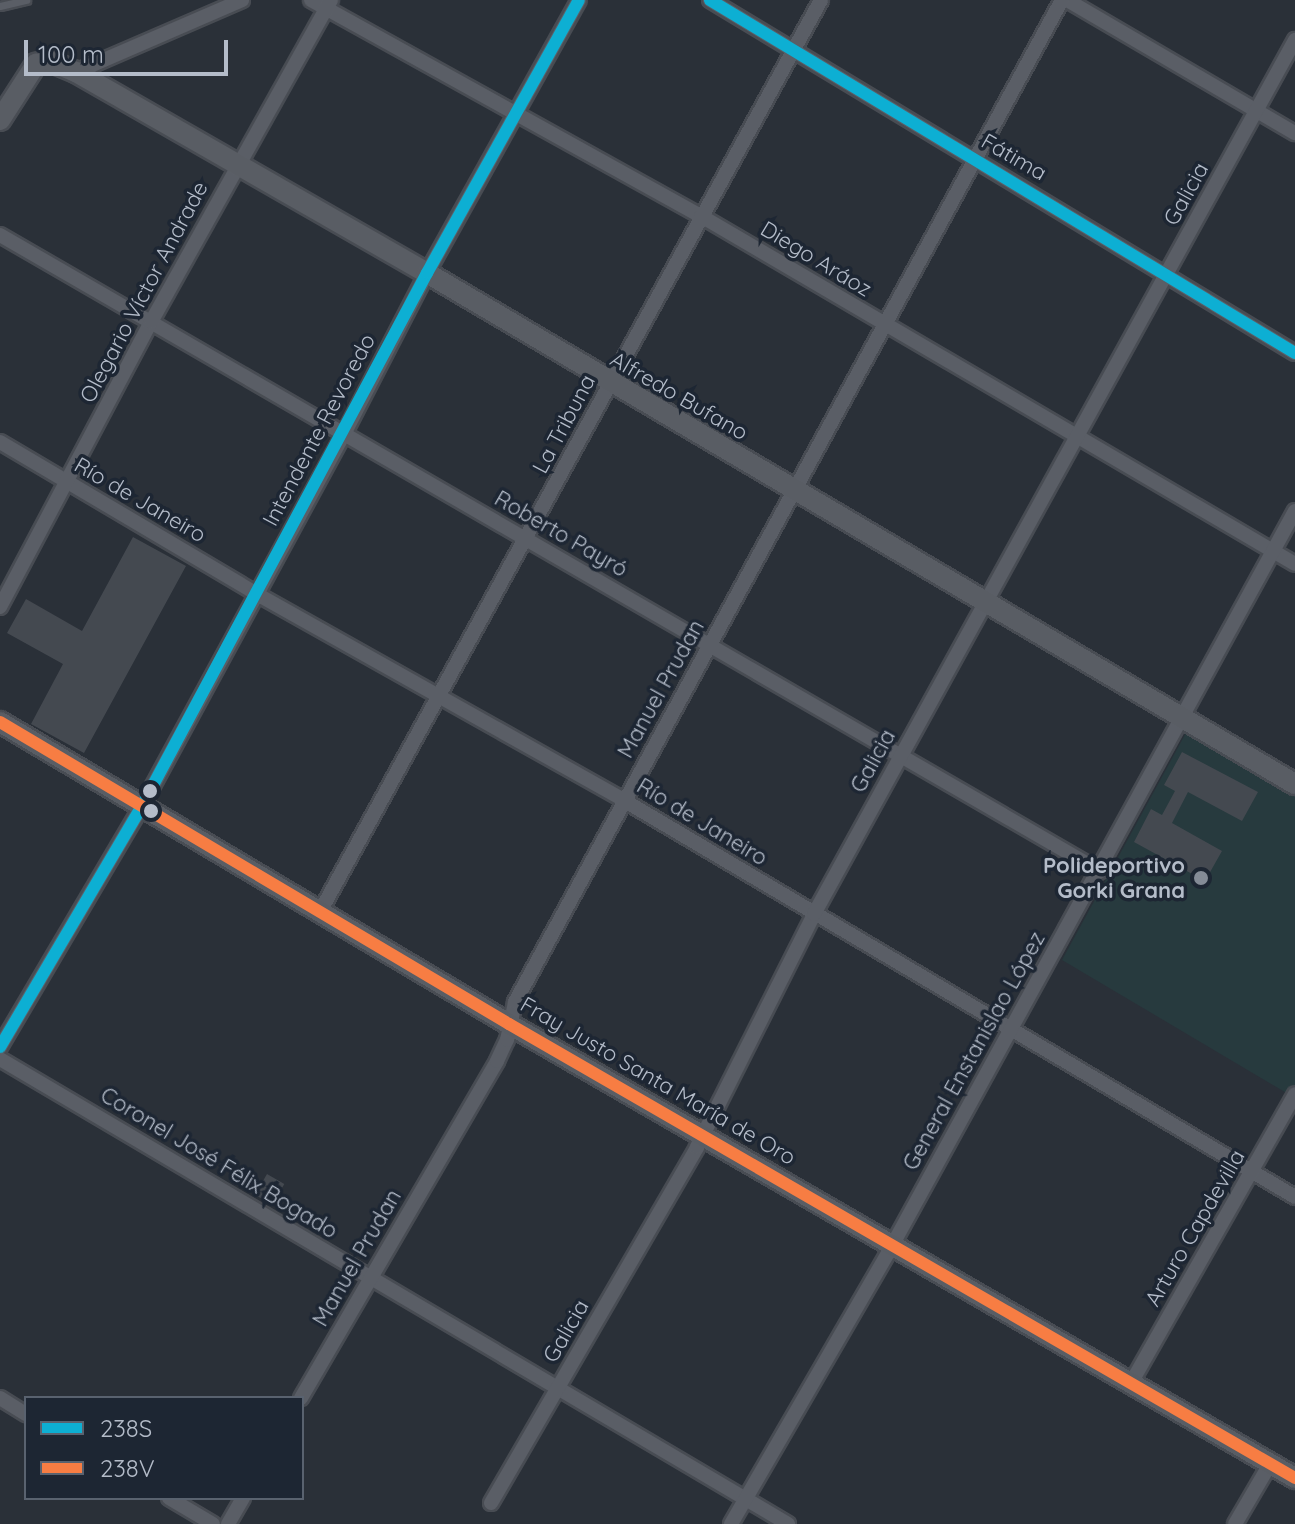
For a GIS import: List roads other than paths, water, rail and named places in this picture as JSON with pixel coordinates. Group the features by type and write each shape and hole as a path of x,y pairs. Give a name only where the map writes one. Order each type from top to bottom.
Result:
{"street":[{"path":"76,72 242,0"},
{"name":"Diego Aráoz","path":"311,0 329,4 518,111 1295,564"},
{"name":"Intendente Revoredo","path":"0,1047 143,804 344,434 427,273 579,0"},
{"name":"Fátima","path":"710,0 1168,273 1295,353"},
{"name":"La Tribuna","path":"321,910 440,699 821,0"},
{"path":"1065,0 1295,133"},
{"name":"Manuel Prudan","path":"302,1396 497,1061 507,1040 515,1002 973,159 1065,0"},
{"name":"Olegario Víctor Andrade","path":"0,607 151,322 329,4"},
{"name":"Galicia","path":"491,1503 702,1133 814,914 1295,40"},
{"name":"Alfredo Bufano","path":"2,114 36,64 52,62 76,72 427,273 1295,784"},
{"name":"Roberto Payró","path":"0,235 1100,871"},
{"name":"Río de Janeiro","path":"0,442 255,593 625,801 1295,1197"},
{"name":"General Enstanislao López","path":"731,1524 893,1244 1295,511"},
{"name":"Fray Justo Santa María de Oro","path":"0,722 143,804 509,1024 1295,1478"},
{"name":"Coronel José Félix Bogado","path":"0,1059 788,1524"},
{"name":"Arturo Capdevilla","path":"1131,1383 1295,1094"},
{"path":"0,1398 24,1413"},
{"path":"1235,1524 1270,1464"},
{"path":"172,1500 213,1524"},
{"path":"228,1524 242,1500"}],"lane":[{"path":"0,6 26,0"}],"place":[{"name":"Polideportivo Gorki Grana","path":"1201,878"}]}
